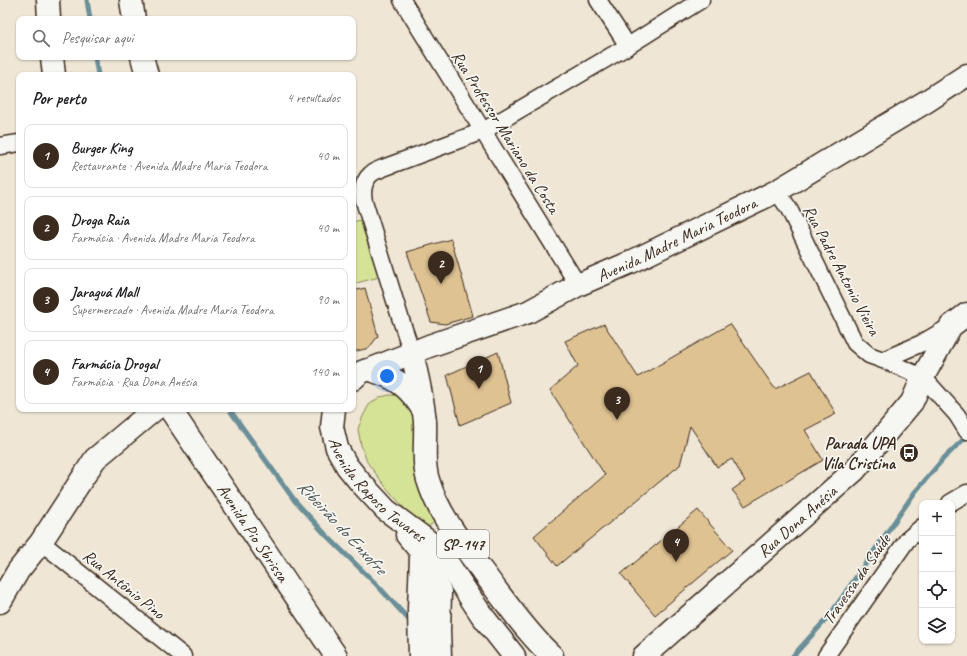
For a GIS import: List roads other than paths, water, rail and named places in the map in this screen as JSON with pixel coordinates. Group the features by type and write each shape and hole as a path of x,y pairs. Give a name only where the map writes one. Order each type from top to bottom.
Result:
{"main road":[{"path":"48,0 49,16"},
{"path":"131,0 134,16"},
{"path":"52,60 54,72"},
{"path":"143,60 146,72"},
{"name":"Avenida Madre Maria Teodora","path":"359,374 412,353 528,312 578,285 629,263 777,191 927,101 967,75"},
{"name":"Rua Dona Anésia","path":"644,656 855,470 912,402 923,377 959,320"},
{"path":"412,353 423,411"},
{"name":"Avenida Raposo Tavares","path":"359,374 387,376 407,388 415,397 423,411 425,422 425,463 428,482 438,506 461,541 527,630 552,656"},
{"path":"0,602 18,571 41,542 95,459 151,412"},
{"name":"Avenida Pio Sbrissa","path":"172,412 336,656"},
{"name":"Avenida Raposo Tavares","path":"334,412 332,427 337,448 347,466 386,510 432,544 445,559 481,614 514,656"},
{"path":"386,510 421,552 440,592 439,631 427,656"},
{"path":"421,552 419,609 427,656"}],"street":[{"name":"Rua Professor Mariano da Costa","path":"402,0 578,285"},
{"path":"598,0 628,46"},
{"path":"412,353 364,201 362,191 365,182 371,174 383,168 484,131 628,46 701,0"},
{"path":"0,146 16,143"},
{"name":"Rua Padre Antonio Vieira","path":"777,191 789,209 855,343 869,355 923,377"},
{"name":"Rua Dona Anésia","path":"883,360 922,343 959,320"},
{"path":"923,377 957,415 967,431"},
{"path":"955,500 967,493"},
{"name":"Travessa da Saúde","path":"826,656 907,540 919,530"},
{"name":"Rua Antônio Pino","path":"41,542 183,656"}],"waterway":[{"name":"Ribeirão do Enxofre","path":"87,0 90,16"},
{"name":"Ribeirão do Enxofre","path":"96,60 98,72"},
{"name":"Ribeirão do Enxofre","path":"231,412 295,501 412,623"},
{"path":"793,656 830,615 915,492 944,458 967,436"}],"place":[{"name":"Droga Raia","path":"441,284"},
{"name":"Burger King","path":"479,389"},
{"name":"Jaraguá Mall","path":"617,420"},
{"name":"Parada UPA Vila Cristina","path":"909,453"},
{"name":"Farmácia Drogal","path":"676,562"}]}
